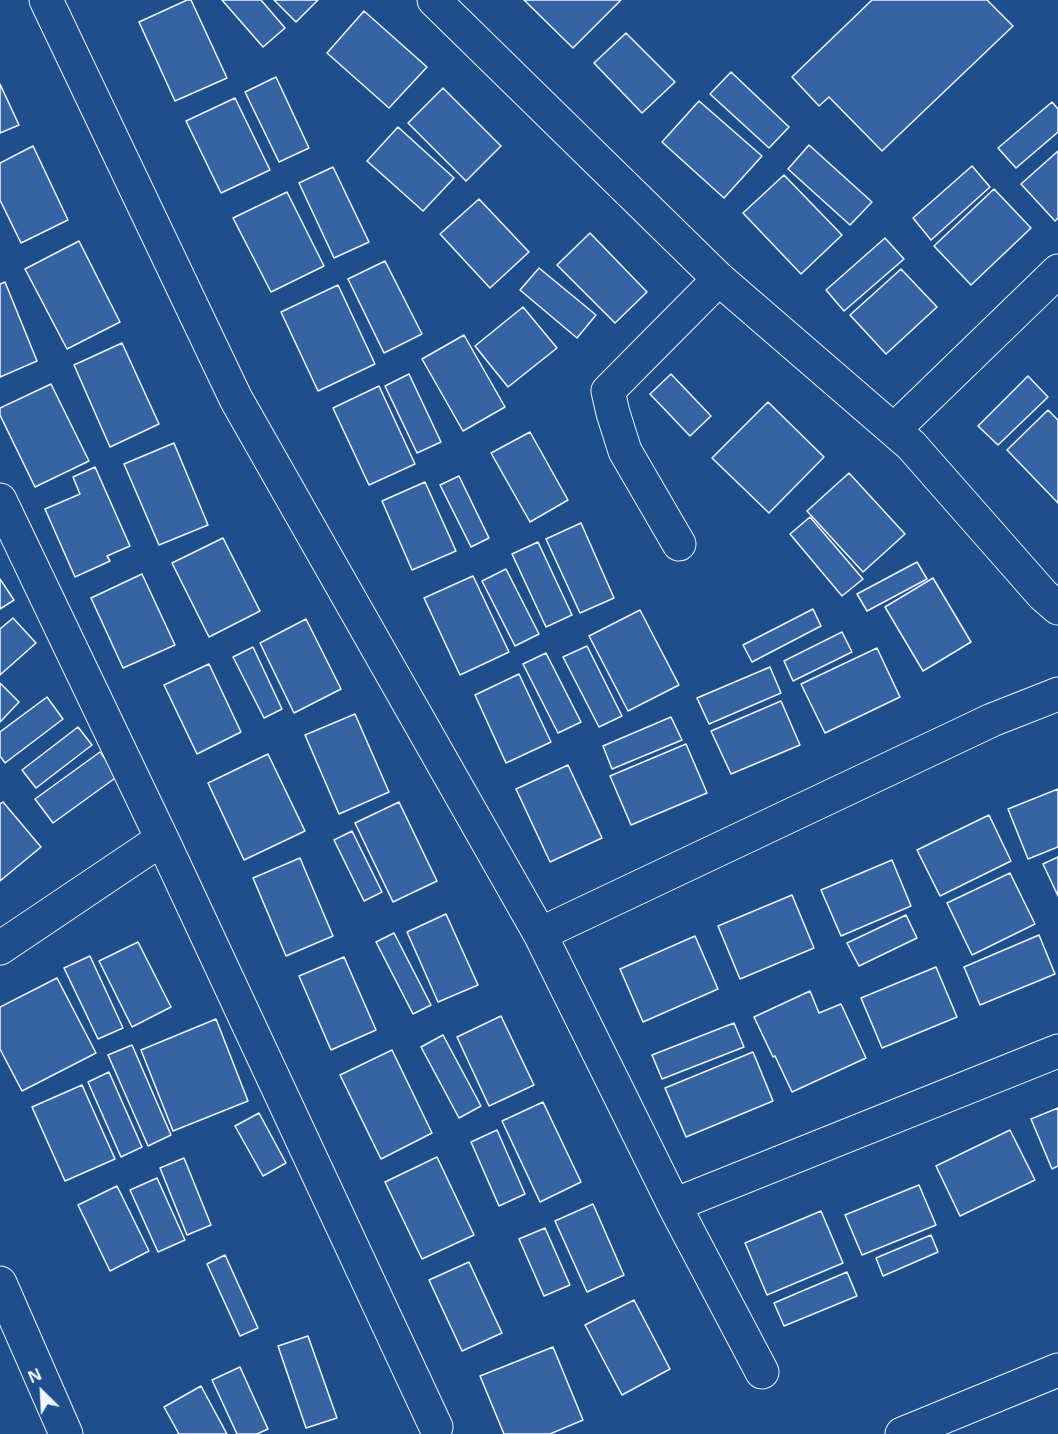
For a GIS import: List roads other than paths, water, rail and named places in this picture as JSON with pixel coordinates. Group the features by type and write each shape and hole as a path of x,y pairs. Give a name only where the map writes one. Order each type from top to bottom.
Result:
{"street":[{"path":"46,0 236,399 540,934 674,1205 762,1372"},
{"path":"434,0 719,279 911,445 1043,595 1058,608"},
{"path":"897,432 901,423 1058,271"},
{"path":"679,544 626,451 608,391 719,279"},
{"path":"0,500 162,839 436,1427"},
{"path":"540,934 992,720 1058,694"},
{"path":"0,948 162,839"},
{"path":"674,1205 1058,1051"},
{"path":"0,1283 66,1434"},
{"path":"902,1434 1058,1370"}]}
